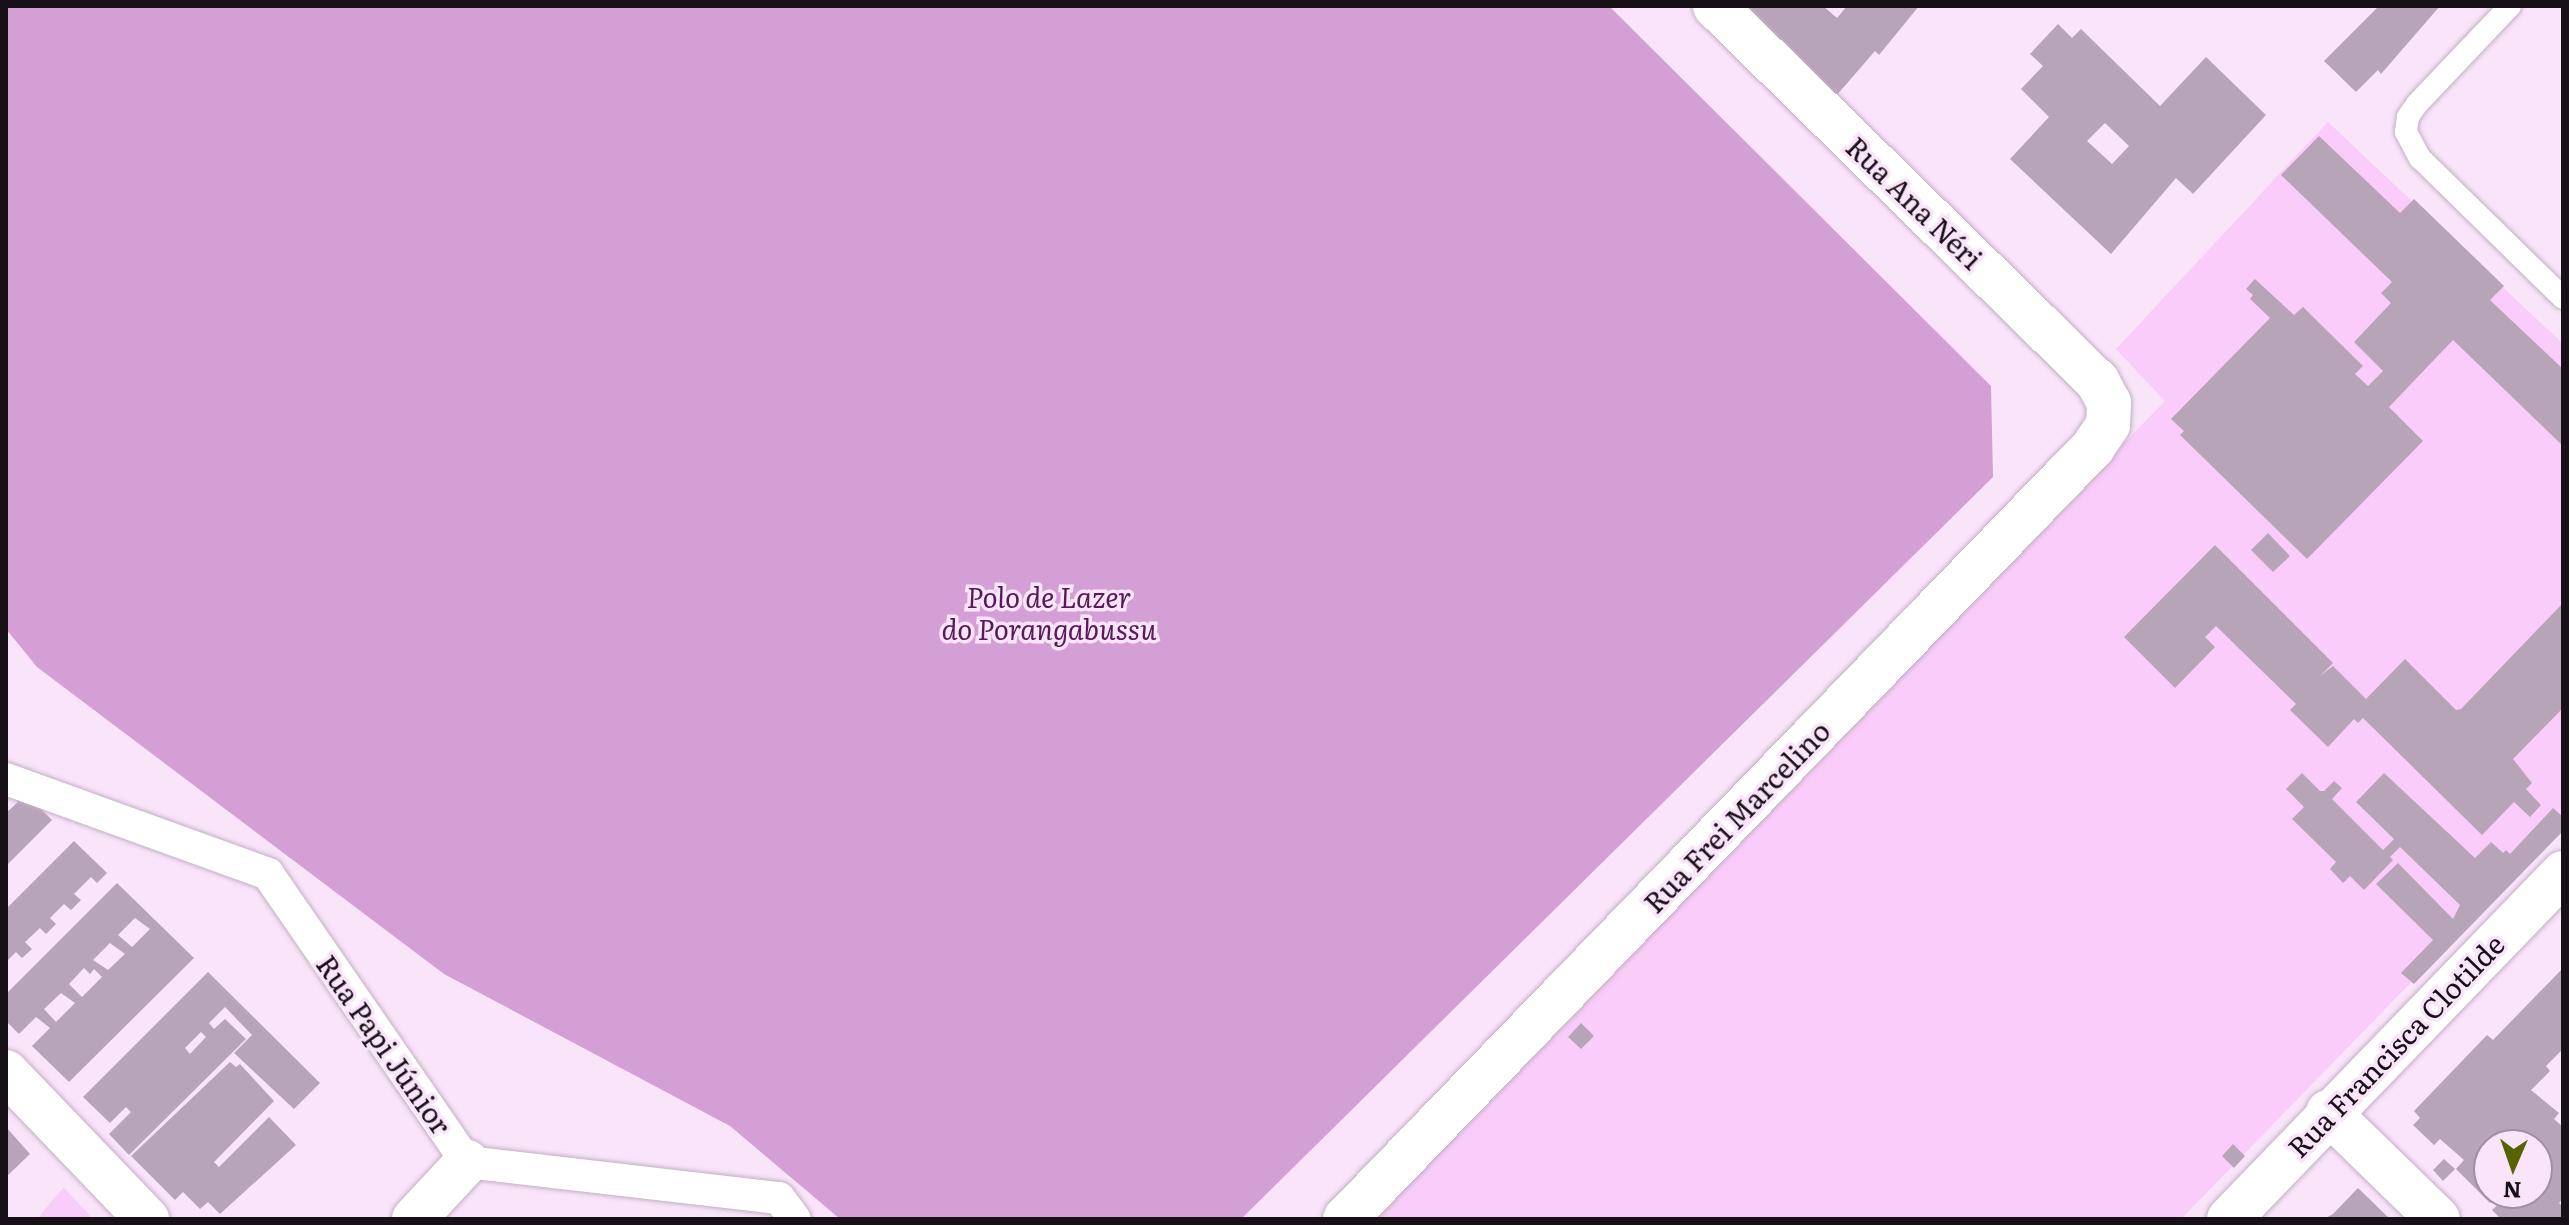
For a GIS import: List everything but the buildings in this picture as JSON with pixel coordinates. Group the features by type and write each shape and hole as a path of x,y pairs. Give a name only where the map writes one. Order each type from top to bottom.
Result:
{"street":[{"name":"Rua Ana Néri","path":"1715,6 2098,382 2109,403"},
{"name":"Rua Frei Marcelino","path":"1345,1219 2093,447 2108,425 2109,403"},
{"name":"Rua Papi Júnior","path":"6,779 268,874 467,1162 779,1198 795,1219"},
{"name":"Rua Francisca Clotilde","path":"2229,1219 2328,1112 2563,873"},
{"path":"6,1072 147,1219"},
{"path":"2328,1112 2438,1219"},
{"path":"414,1219 467,1162"}],"lane":[{"path":"2510,6 2417,104 2408,117 2406,132 2420,158 2563,298"}],"shaded area":[{"name":"Polo de Lazer do Porangabussu","path":"6,6 1609,6 1991,386 1993,477 1241,1219 840,1219 730,1126 444,974 37,667 6,629"},
{"path":"2328,122 2563,344 2563,826 2181,1219 1371,1219 2165,401 2116,349"},
{"path":"64,1188 93,1219 37,1219"}]}
